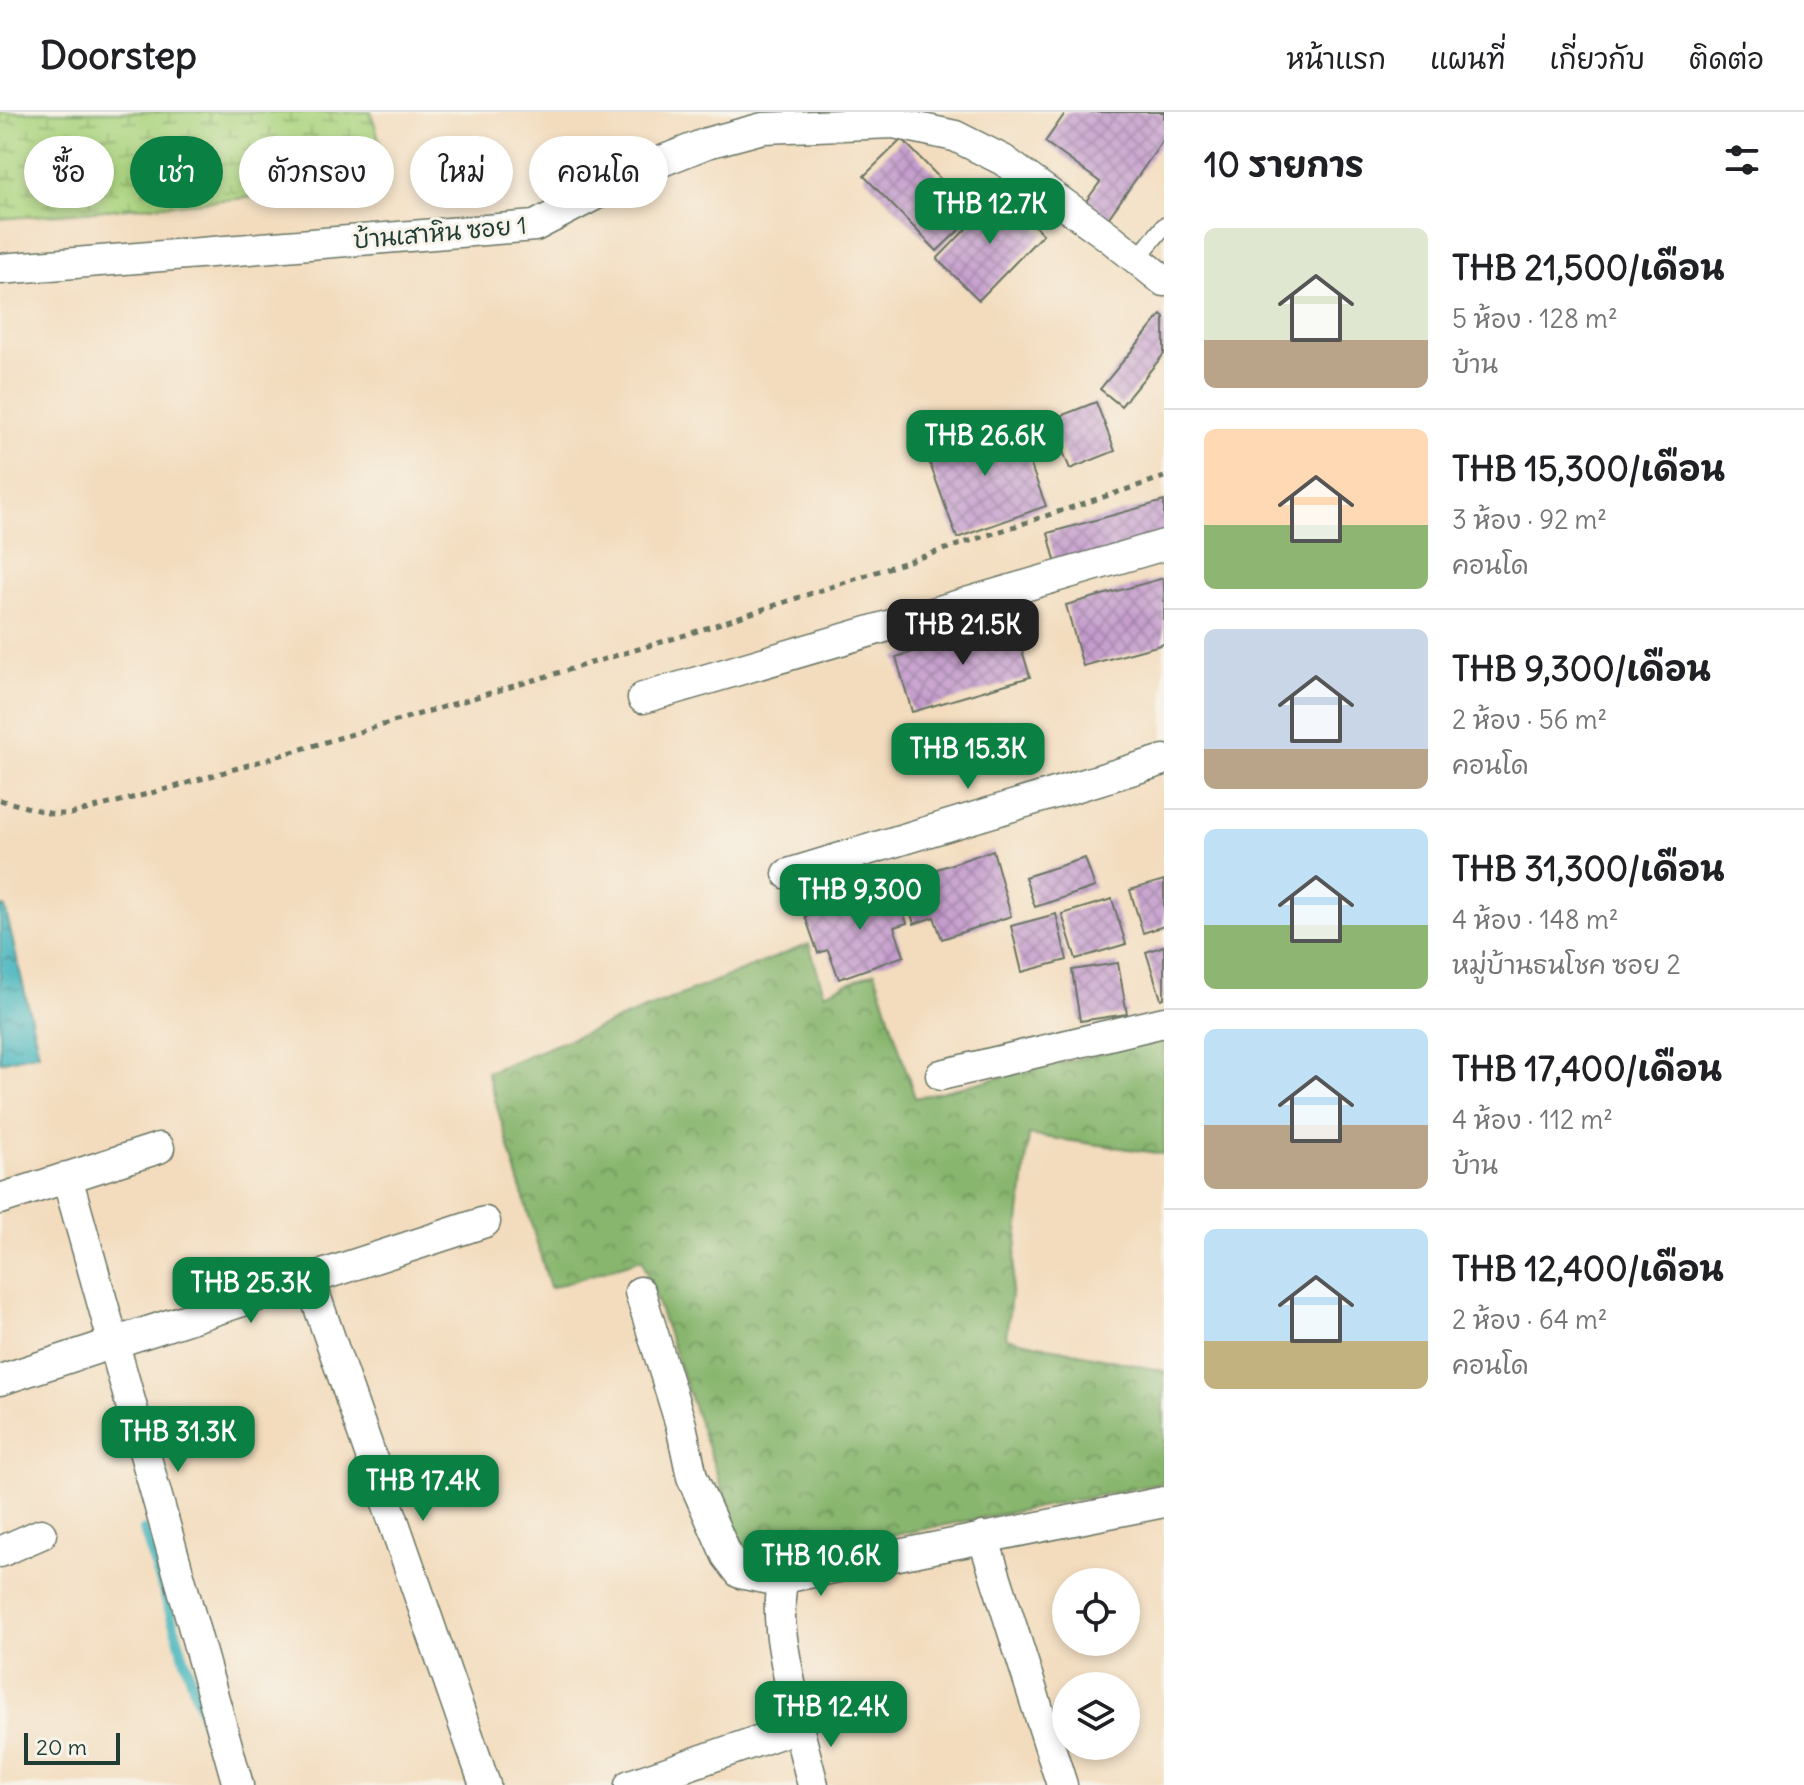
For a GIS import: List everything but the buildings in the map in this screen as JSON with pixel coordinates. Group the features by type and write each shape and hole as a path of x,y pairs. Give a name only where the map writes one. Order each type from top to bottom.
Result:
{"street":[{"name":"บ้านเสาหิน ซอย 1","path":"0,269 535,226 652,165 758,120 960,124 1164,281"},
{"path":"643,698 1164,545"},
{"path":"788,874 1164,760"},
{"path":"941,1075 1164,1022"},
{"path":"0,1199 159,1148"},
{"path":"67,1177 238,1785"},
{"path":"0,1380 485,1222"},
{"path":"309,1278 485,1785"},
{"path":"640,1292 681,1425 692,1477 727,1556 740,1573 769,1579 783,1578 1164,1502"},
{"path":"0,1552 41,1534"},
{"path":"983,1537 1062,1785"},
{"path":"783,1578 778,1596 781,1622 798,1727 813,1785"},
{"path":"630,1785 798,1727"}],"lane":[{"path":"1137,259 1164,226"}],"path":[{"path":"0,800 42,812 71,814 174,787 682,636 1164,477"}],"green space":[{"path":"0,112 371,112 378,136 239,136 239,199 223,200 223,136 130,136 130,208 0,219"},
{"path":"809,944 824,993 875,972 915,1098 1164,1038 1164,1154 1029,1135 1006,1338 1164,1371 1164,1483 748,1563 642,1259 550,1288 487,1072"}],"water":[{"path":"0,906 5,908 39,1053 0,1062"}],"waterway":[{"path":"144,1530 215,1756"}]}
